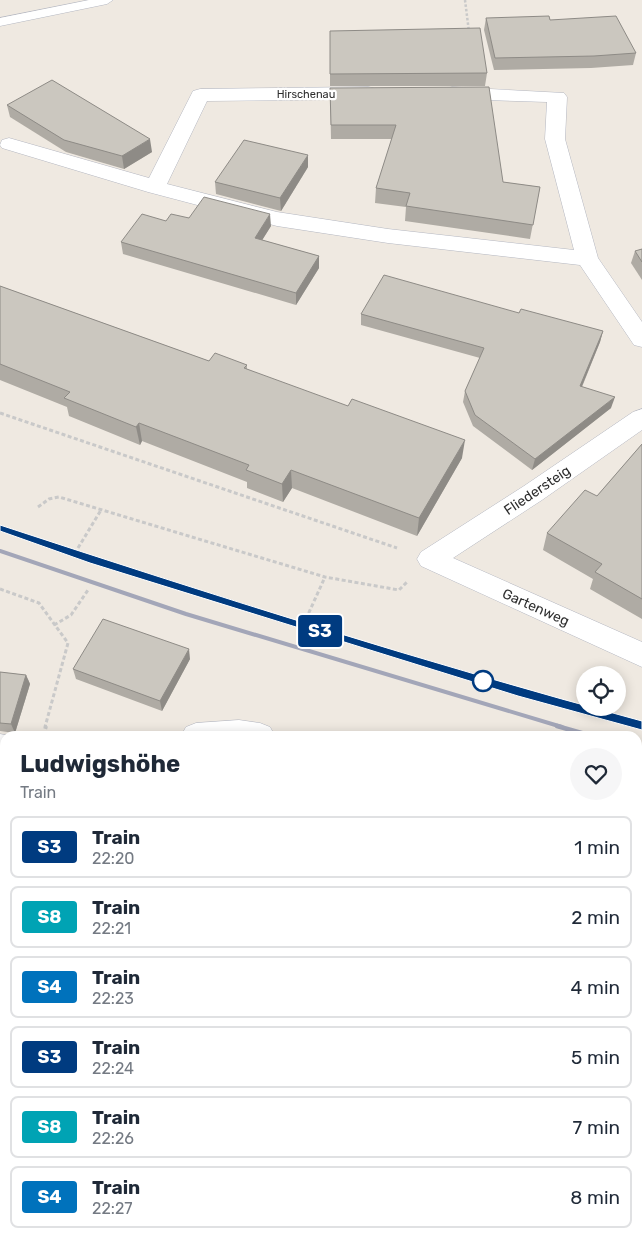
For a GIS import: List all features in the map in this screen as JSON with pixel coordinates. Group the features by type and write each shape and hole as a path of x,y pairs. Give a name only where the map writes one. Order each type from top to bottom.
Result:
{"street":[{"path":"437,93 477,92 557,97 555,139 587,260 642,338"},
{"name":"Hirschenau","path":"155,187 200,95 388,93"},
{"path":"9,144 155,187 277,218 388,236 587,260"},
{"name":"Fliedersteig","path":"430,559 533,493 642,418"},
{"name":"Gartenweg","path":"430,559 642,654"}],"lane":[{"path":"0,22 107,0"}],"path":[{"path":"465,0 470,39"},
{"path":"0,413 430,559"},
{"path":"38,507 49,499 59,498 324,576 399,590"},
{"path":"78,548 101,510"},
{"path":"306,619 324,576"},
{"path":"0,589 39,603 68,643 44,731"},
{"path":"54,624 71,615 88,590"}],"building":[{"path":"549,16 550,20 616,16 636,53 594,56 495,58 486,18"},
{"path":"480,28 487,73 330,74 330,31"},
{"path":"52,80 150,139 122,156 64,140 7,105"},
{"path":"489,87 503,182 540,187 533,225 406,206 410,193 376,188 396,125 331,125 330,88"},
{"path":"244,140 308,155 280,198 215,182"},
{"path":"204,197 270,214 255,238 319,256 296,293 121,242 142,214 166,221 171,214 189,218"},
{"path":"642,249 642,262 635,251"},
{"path":"384,275 519,313 521,309 603,331 580,386 615,397 535,459 475,415 465,391 484,348 361,314"},
{"path":"0,286 209,361 215,353 247,365 244,368 348,406 352,399 465,440 419,518 291,470 282,484 246,470 249,465 139,423 136,427 64,398 70,392 0,364"},
{"path":"642,444 642,599 595,572 602,564 547,533 585,490 597,496"},
{"path":"103,619 189,649 160,701 73,669"},
{"path":"0,672 26,675 11,724 0,723"}],"railway":[{"path":"0,529 320,632 642,726"},
{"path":"0,551 186,614 562,727"},
{"path":"557,726 574,731"}],"train":[{"name":"S3","path":"0,529 90,559 518,692 642,726"}]}
